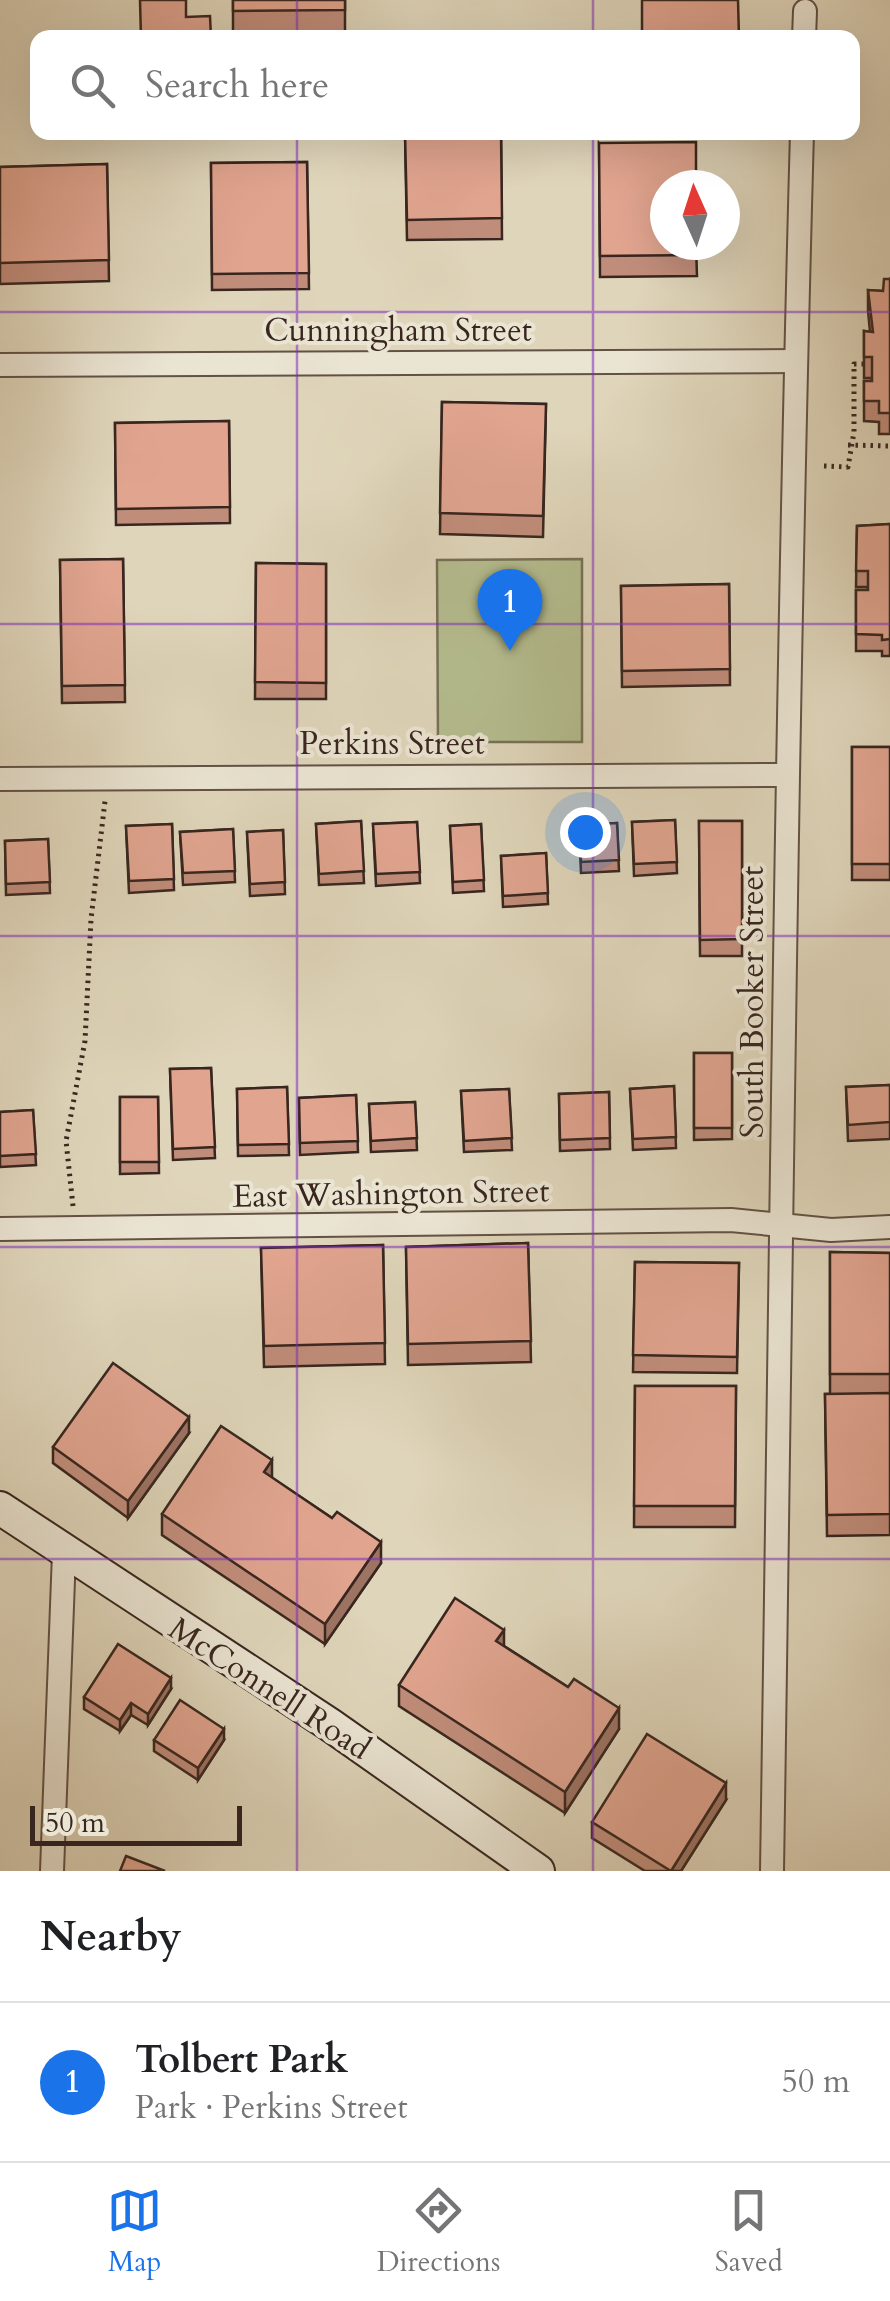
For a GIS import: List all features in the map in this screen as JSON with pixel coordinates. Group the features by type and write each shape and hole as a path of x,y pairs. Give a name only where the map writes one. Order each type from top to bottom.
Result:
{"street":[{"path":"804,30 805,11"},
{"name":"South Booker Street","path":"772,1871 784,1225 785,774 802,140"},
{"name":"Cunningham Street","path":"0,365 796,360"},
{"name":"Perkins Street","path":"0,779 785,774"},
{"name":"East Washington Street","path":"0,1229 731,1220 831,1230 890,1227"},
{"name":"McConnell Road","path":"0,1508 329,1724 538,1871"},
{"path":"52,1871 64,1553"}],"path":[{"path":"824,466 848,467 848,445 854,432 854,364 864,364"},
{"path":"848,445 890,446"},
{"path":"76,1228 66,1141 85,1040 104,777"}],"green space":[{"path":"582,559 582,742 438,742 437,560"}],"building":[{"path":"140,0 186,0 186,17 210,16 211,30 141,30"},
{"path":"233,0 345,0 345,10 233,11"},
{"path":"642,0 738,0 739,30 642,30"},
{"path":"405,140 501,140 502,218 407,220"},
{"path":"696,142 696,170 650,170 650,255 600,256 599,143"},
{"path":"307,162 309,273 212,274 211,163"},
{"path":"107,164 109,260 0,263 0,167"},
{"path":"884,279 890,279 890,413 879,413 879,401 864,401 864,381 872,381 872,357 864,357 864,331 873,332 868,290 883,291"},
{"path":"442,402 546,404 543,516 440,513"},
{"path":"229,421 230,507 116,509 115,423"},
{"path":"890,524 890,639 882,640 882,635 856,634 856,590 868,590 868,571 856,571 857,526"},
{"path":"123,559 125,685 62,686 60,560"},
{"path":"256,563 326,564 326,683 255,682"},
{"path":"729,584 730,669 622,671 621,586"},
{"path":"852,747 890,747 890,864 852,864"},
{"path":"675,820 677,862 634,864 632,822"},
{"path":"361,821 364,871 319,874 316,824"},
{"path":"699,821 742,821 742,939 700,940"},
{"path":"417,822 420,872 376,874 373,824"},
{"path":"617,823 619,860 581,862 579,825"},
{"path":"172,824 174,879 129,881 126,826"},
{"path":"481,824 484,880 453,882 450,826"},
{"path":"233,829 235,871 183,873 180,832"},
{"path":"283,830 285,882 250,884 247,832"},
{"path":"48,839 50,882 6,884 5,841"},
{"path":"546,853 548,893 503,896 501,856"},
{"path":"694,1053 732,1053 732,1128 694,1128"},
{"path":"211,1068 215,1147 173,1149 170,1069"},
{"path":"890,1085 890,1122 848,1125 846,1087"},
{"path":"674,1086 676,1137 633,1139 630,1089"},
{"path":"287,1087 289,1144 238,1145 237,1089"},
{"path":"509,1089 512,1138 464,1141 461,1091"},
{"path":"609,1092 610,1138 560,1140 559,1094"},
{"path":"356,1095 358,1141 300,1143 299,1098"},
{"path":"120,1097 158,1097 159,1162 120,1162"},
{"path":"415,1102 417,1138 371,1141 369,1104"},
{"path":"33,1110 36,1154 0,1156 0,1112"},
{"path":"528,1243 531,1341 408,1344 406,1247"},
{"path":"383,1245 385,1343 264,1346 261,1248"},
{"path":"830,1252 890,1253 890,1374 830,1374"},
{"path":"635,1262 739,1263 737,1357 633,1355"},
{"path":"113,1363 189,1417 128,1501 53,1447"},
{"path":"635,1386 736,1386 735,1506 634,1506"},
{"path":"890,1393 890,1514 827,1515 825,1394"},
{"path":"221,1426 272,1460 264,1472 332,1518 337,1512 381,1542 325,1624 162,1514"},
{"path":"455,1598 504,1630 496,1641 568,1687 574,1679 619,1708 565,1792 399,1685"},
{"path":"118,1644 171,1678 148,1714 131,1703 120,1720 84,1697"},
{"path":"180,1700 224,1729 198,1768 154,1740"},
{"path":"647,1734 726,1783 671,1871 592,1822"},
{"path":"126,1856 165,1871 120,1871"}],"place":[{"name":"Tolbert Park","path":"510,651"}]}
